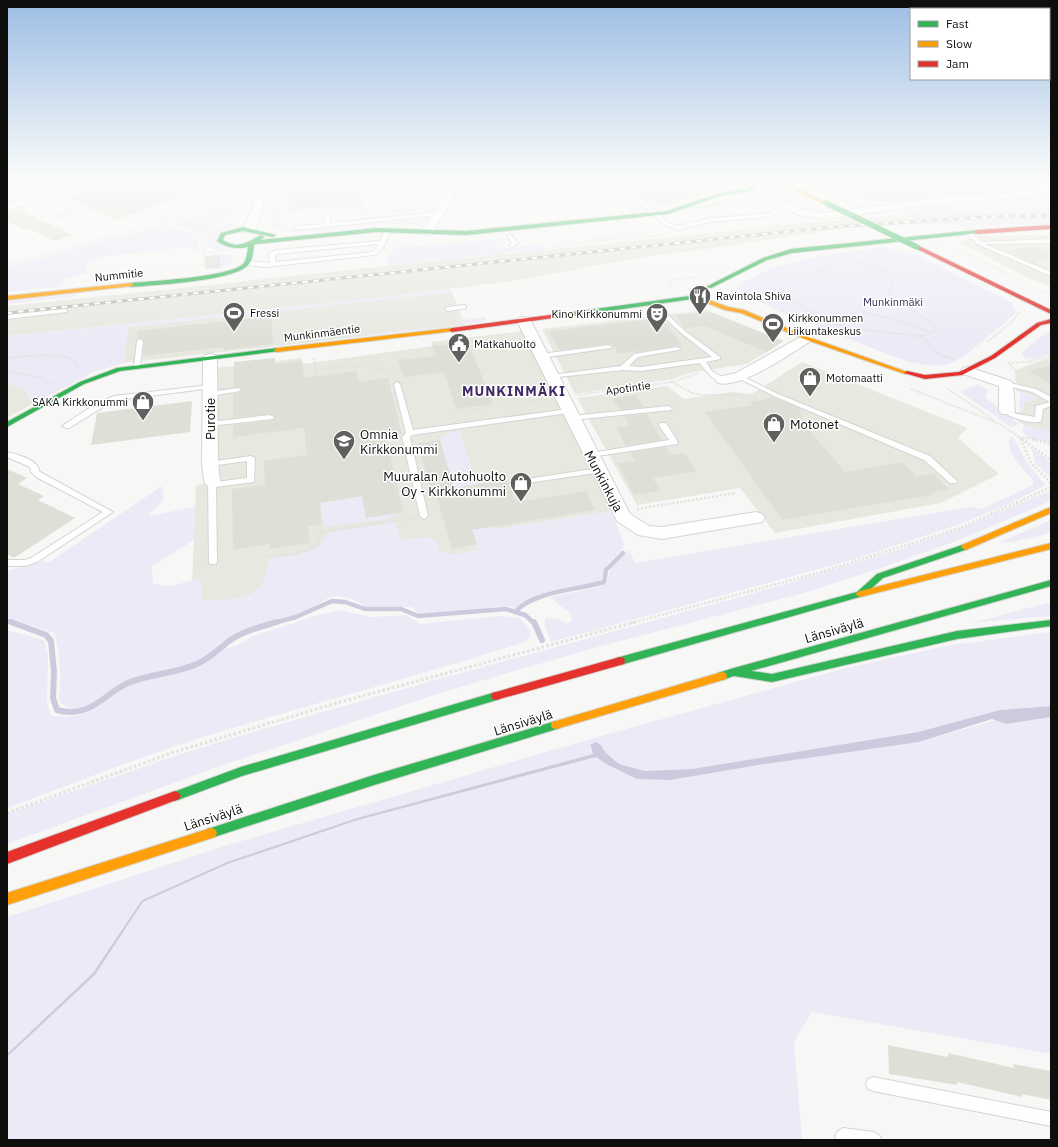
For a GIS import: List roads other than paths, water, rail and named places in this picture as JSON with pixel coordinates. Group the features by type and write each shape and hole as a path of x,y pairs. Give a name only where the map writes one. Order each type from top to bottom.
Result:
{"main road":[{"path":"226,234 221,236 220,241 224,244 232,246 256,240 336,234"},
{"path":"247,263 250,259 256,240 252,234"},
{"path":"889,234 1051,312"},
{"path":"906,234 1036,293 1051,302"},
{"path":"708,289 765,259 791,251 945,234"},
{"path":"232,246 237,257 232,266 232,270"},
{"name":"Nummitie","path":"7,298 199,279 218,275 242,267 247,263"},
{"path":"690,298 710,298 708,289"},
{"path":"708,289 742,311 806,338 879,365 915,376 950,376 965,366 993,357 1039,324 1051,321"},
{"name":"Munkinmäentie","path":"652,303 663,297 682,291 690,298"},
{"path":"1019,296 1029,305 1029,312"},
{"name":"Munkinmäentie","path":"7,425 94,377 119,369 363,337 524,321 652,303 672,302 690,298"},
{"path":"701,299 727,309 742,311"},
{"path":"981,362 980,357 1012,332"},
{"path":"860,594 880,576 980,542 1051,510"},
{"path":"7,858 241,772 460,706 860,594 1051,546"},
{"name":"Länsiväylä","path":"7,899 374,780 734,672 1051,583"},
{"path":"734,672 772,678 957,635 1051,623"}],"street":[{"name":"Munkinkuja","path":"524,321 623,517 644,531 662,533 756,518"},
{"path":"723,380 740,377 806,338"},
{"name":"Purotie","path":"210,358 210,464 213,483"},
{"path":"965,366 1006,384 1007,411"}],"lane":[{"path":"247,263 273,264 370,254 377,251 387,234"},
{"path":"970,234 979,243 1051,274"},
{"path":"510,236 515,243 512,245"},
{"path":"979,243 1051,241"},
{"path":"273,264 272,254 276,252 383,242"},
{"path":"552,377 623,368 641,370 718,358 683,332 652,303"},
{"path":"448,309 464,307"},
{"path":"7,317 65,311"},
{"path":"136,367 140,341"},
{"path":"541,356 609,347"},
{"path":"623,368 636,355 677,349"},
{"path":"702,361 710,372 723,380"},
{"path":"740,377 776,395 927,458 953,481"},
{"path":"397,384 410,433"},
{"path":"1006,384 1034,390 1051,400"},
{"path":"66,426 100,405 117,398 210,390 238,390"},
{"path":"1007,411 1015,416 1038,420 1038,408 1051,404"},
{"path":"424,516 406,437 410,433 568,409 668,408"},
{"path":"210,424 270,417"},
{"path":"591,455 674,442 663,425"},
{"path":"7,454 33,465 35,472 39,475 109,512 34,560 25,563 7,563"},
{"path":"210,464 251,458 252,480 213,483 213,562"},
{"path":"514,483 599,470"},
{"path":"874,1084 1051,1119"},
{"path":"843,1136 874,1140"}],"waterway":[{"path":"517,610 525,604 546,595 604,582 606,570 623,553"},
{"path":"274,623 296,617 332,601 345,602 365,609 401,609 418,616 506,609 525,615 534,623"},
{"path":"7,621 13,623"},
{"path":"13,623 46,635 51,641 54,672 53,698 57,710 69,712 88,708 128,683 146,677 191,667 211,656 234,638 252,630 277,622"},
{"path":"534,622 542,640"}],"railway":[{"path":"7,313 768,234"}],"place":[{"name":"Ravintola Shiva","path":"700,316"},
{"name":"Fressi","path":"234,332"},
{"name":"Kino Kirkkonummi","path":"657,334"},
{"name":"Kirkkonummen Liikuntakeskus","path":"773,344"},
{"name":"Matkahuolto","path":"459,364"},
{"name":"Motomaatti","path":"810,398"},
{"name":"SAKA Kirkkonummi","path":"143,422"},
{"name":"Motonet","path":"774,444"},
{"name":"Omnia Kirkkonummi","path":"344,460"},
{"name":"Muuralan Autohuolto Oy - Kirkkonummi","path":"521,502"}],"district":[{"name":"MUNKINMÄKI","path":"514,391"}],"park label":[{"name":"Munkinmäki","path":"893,302"}]}
